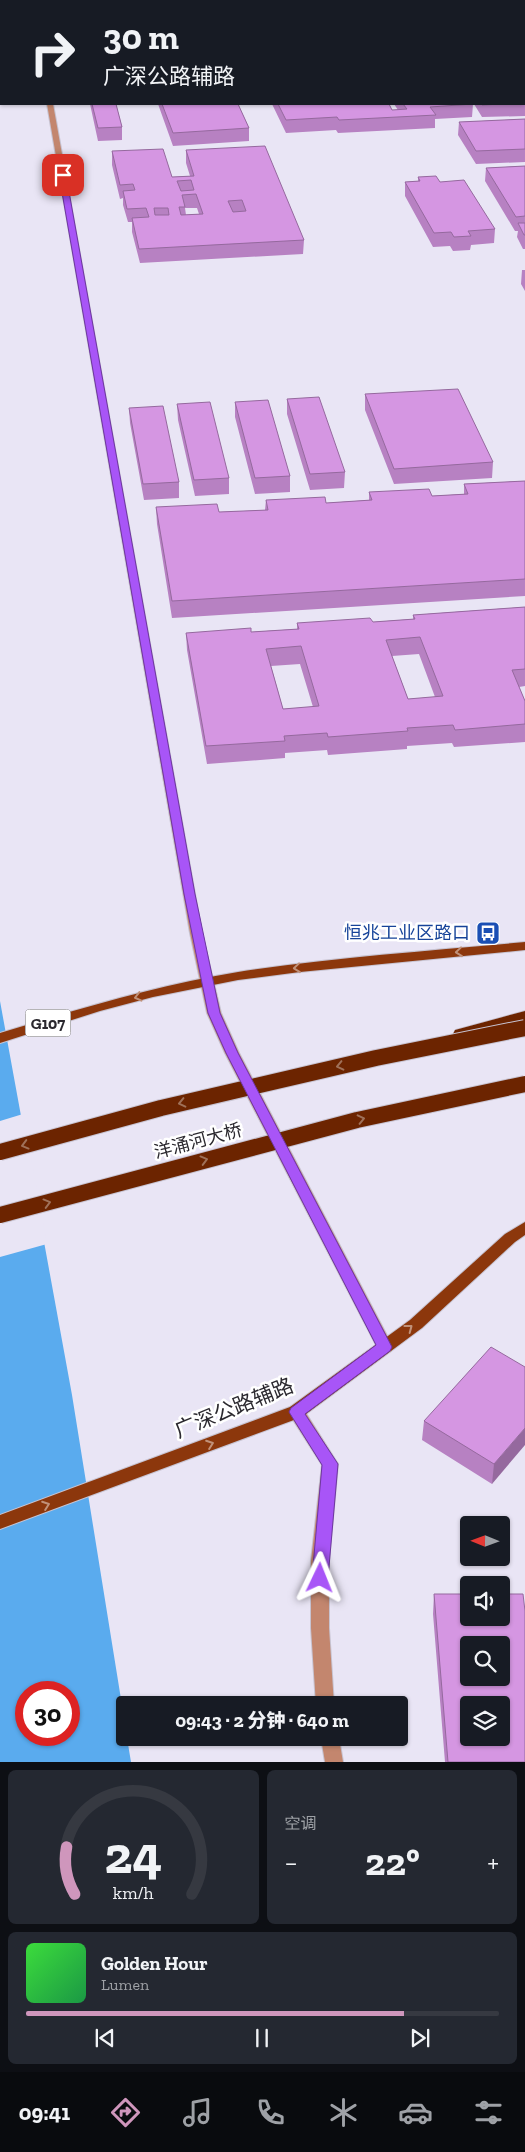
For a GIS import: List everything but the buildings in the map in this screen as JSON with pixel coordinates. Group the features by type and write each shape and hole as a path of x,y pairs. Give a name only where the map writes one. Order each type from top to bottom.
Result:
{"highway":[{"path":"376,1058 525,1016"},
{"path":"0,1152 161,1108 376,1058 525,1028"},
{"name":"洋涌河大桥","path":"0,1215 357,1120 525,1084"}],"main road":[{"path":"207,982 269,971 525,946"},
{"name":"G107","path":"0,1038 96,1008 207,982"},
{"name":"广深公路辅路","path":"0,1522 296,1412 416,1324 510,1238 525,1228"}],"street":[{"path":"50,105 144,639 214,1013 232,1053 385,1347"},
{"path":"296,1412 330,1464 320,1562 320,1628 324,1696"},
{"path":"331,1746 334,1762"}],"water":[{"path":"0,1001 72,1395 120,1696 116,1696 116,1746 128,1746 131,1762 0,1762"}],"pier":[{"path":"23,1114 47,1244 0,1257 0,1121"}],"place":[{"name":"恒兆工业区路口","path":"488,933"}],"route":[{"path":"63,175 196,933 214,1013 232,1053 385,1347 296,1412 330,1464 320,1578"}]}
